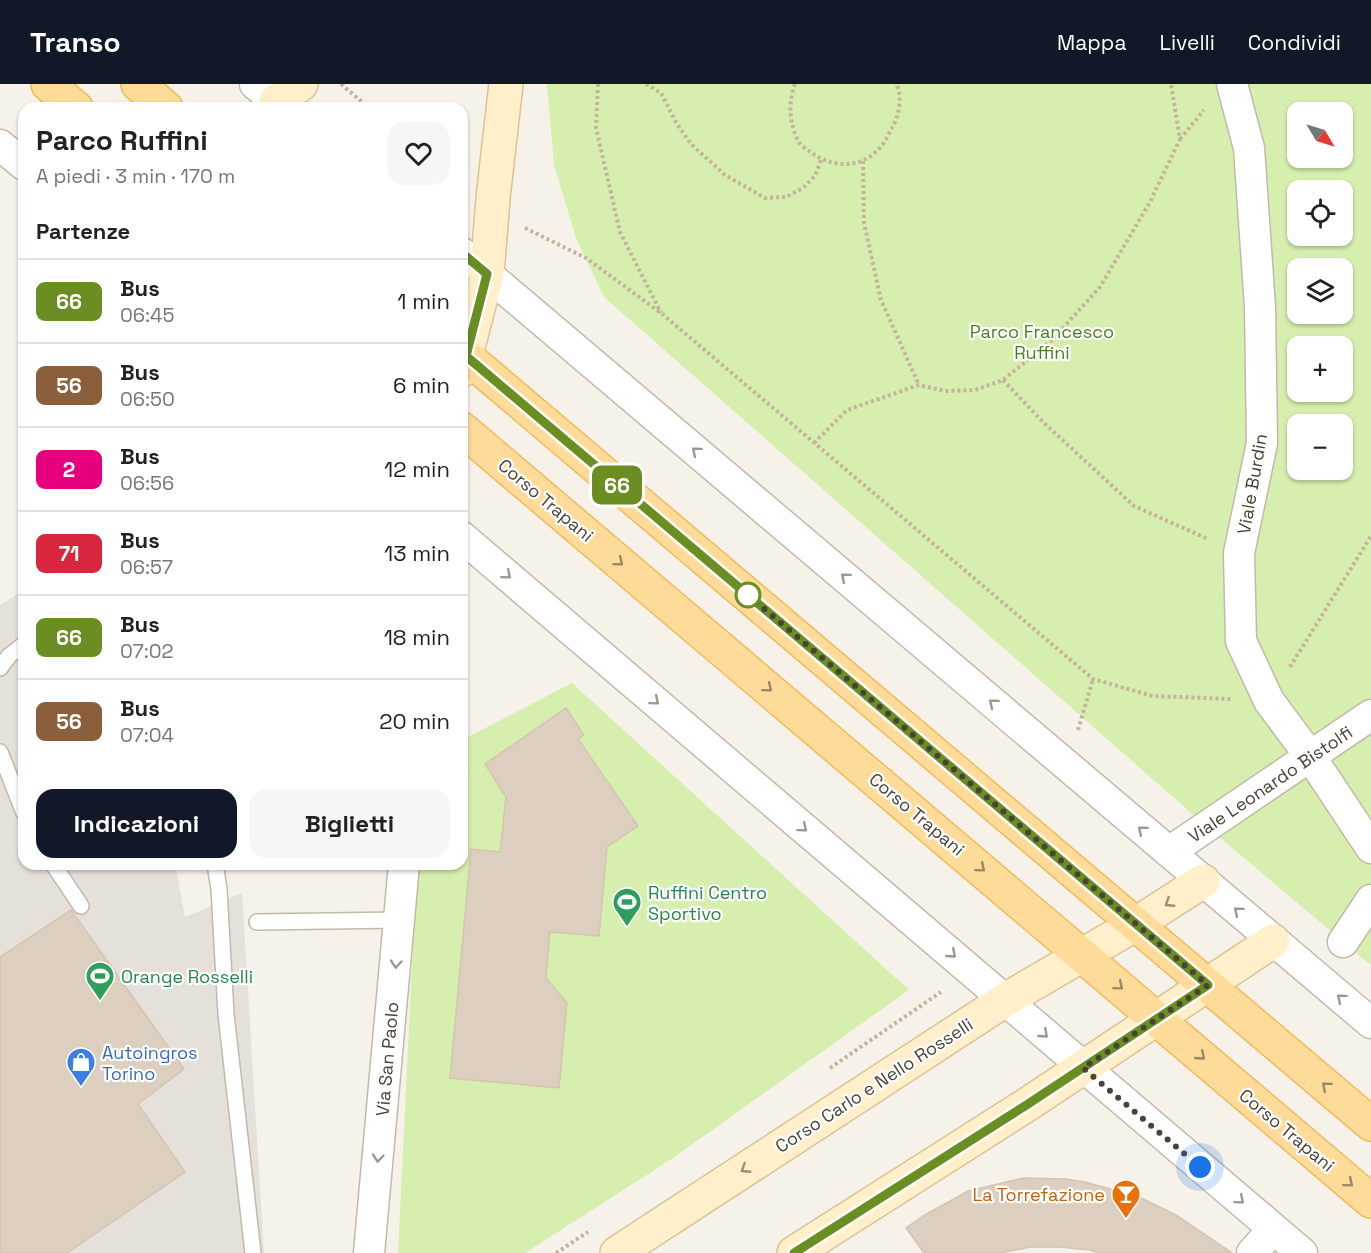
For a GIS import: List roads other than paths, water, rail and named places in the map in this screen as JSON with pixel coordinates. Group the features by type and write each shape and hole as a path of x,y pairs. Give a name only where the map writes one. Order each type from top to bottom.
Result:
{"main road":[{"path":"48,84 69,102"},
{"path":"468,363 1371,1124"},
{"name":"Corso Trapani","path":"468,434 1371,1201"}],"street":[{"path":"468,341 487,274 506,84"},
{"name":"Viale Burdin","path":"1232,84 1249,148 1260,308 1262,443 1239,553 1240,642 1269,701 1310,756 1371,848"},
{"path":"0,145 18,160"},
{"path":"468,258 1371,1023"},
{"path":"468,542 1302,1253"},
{"name":"Viale Leonardo Bistolfi","path":"1169,852 1371,715"},
{"name":"Via San Paolo","path":"369,1253 401,920 404,870"},
{"name":"Corso Carlo e Nello Rosselli","path":"617,1253 1005,1000 1136,924 1203,881"},
{"path":"1343,942 1371,900"},
{"path":"794,1253 1083,1068 1273,941"},
{"path":"1252,1253 1273,1228"}],"lane":[{"path":"0,668 18,649"},
{"path":"0,752 18,798"},
{"path":"57,870 81,906"},
{"path":"216,870 226,1014 253,1253"},
{"path":"257,922 401,920"}],"place":[{"name":"Ruffini Centro Sportivo","path":"627,928"},
{"name":"Orange Rosselli","path":"100,1002"},
{"name":"Autoingros Torino","path":"81,1088"},
{"name":"La Torrefazione","path":"1126,1220"}],"park label":[{"name":"Parco Francesco Ruffini","path":"1042,341"}]}
